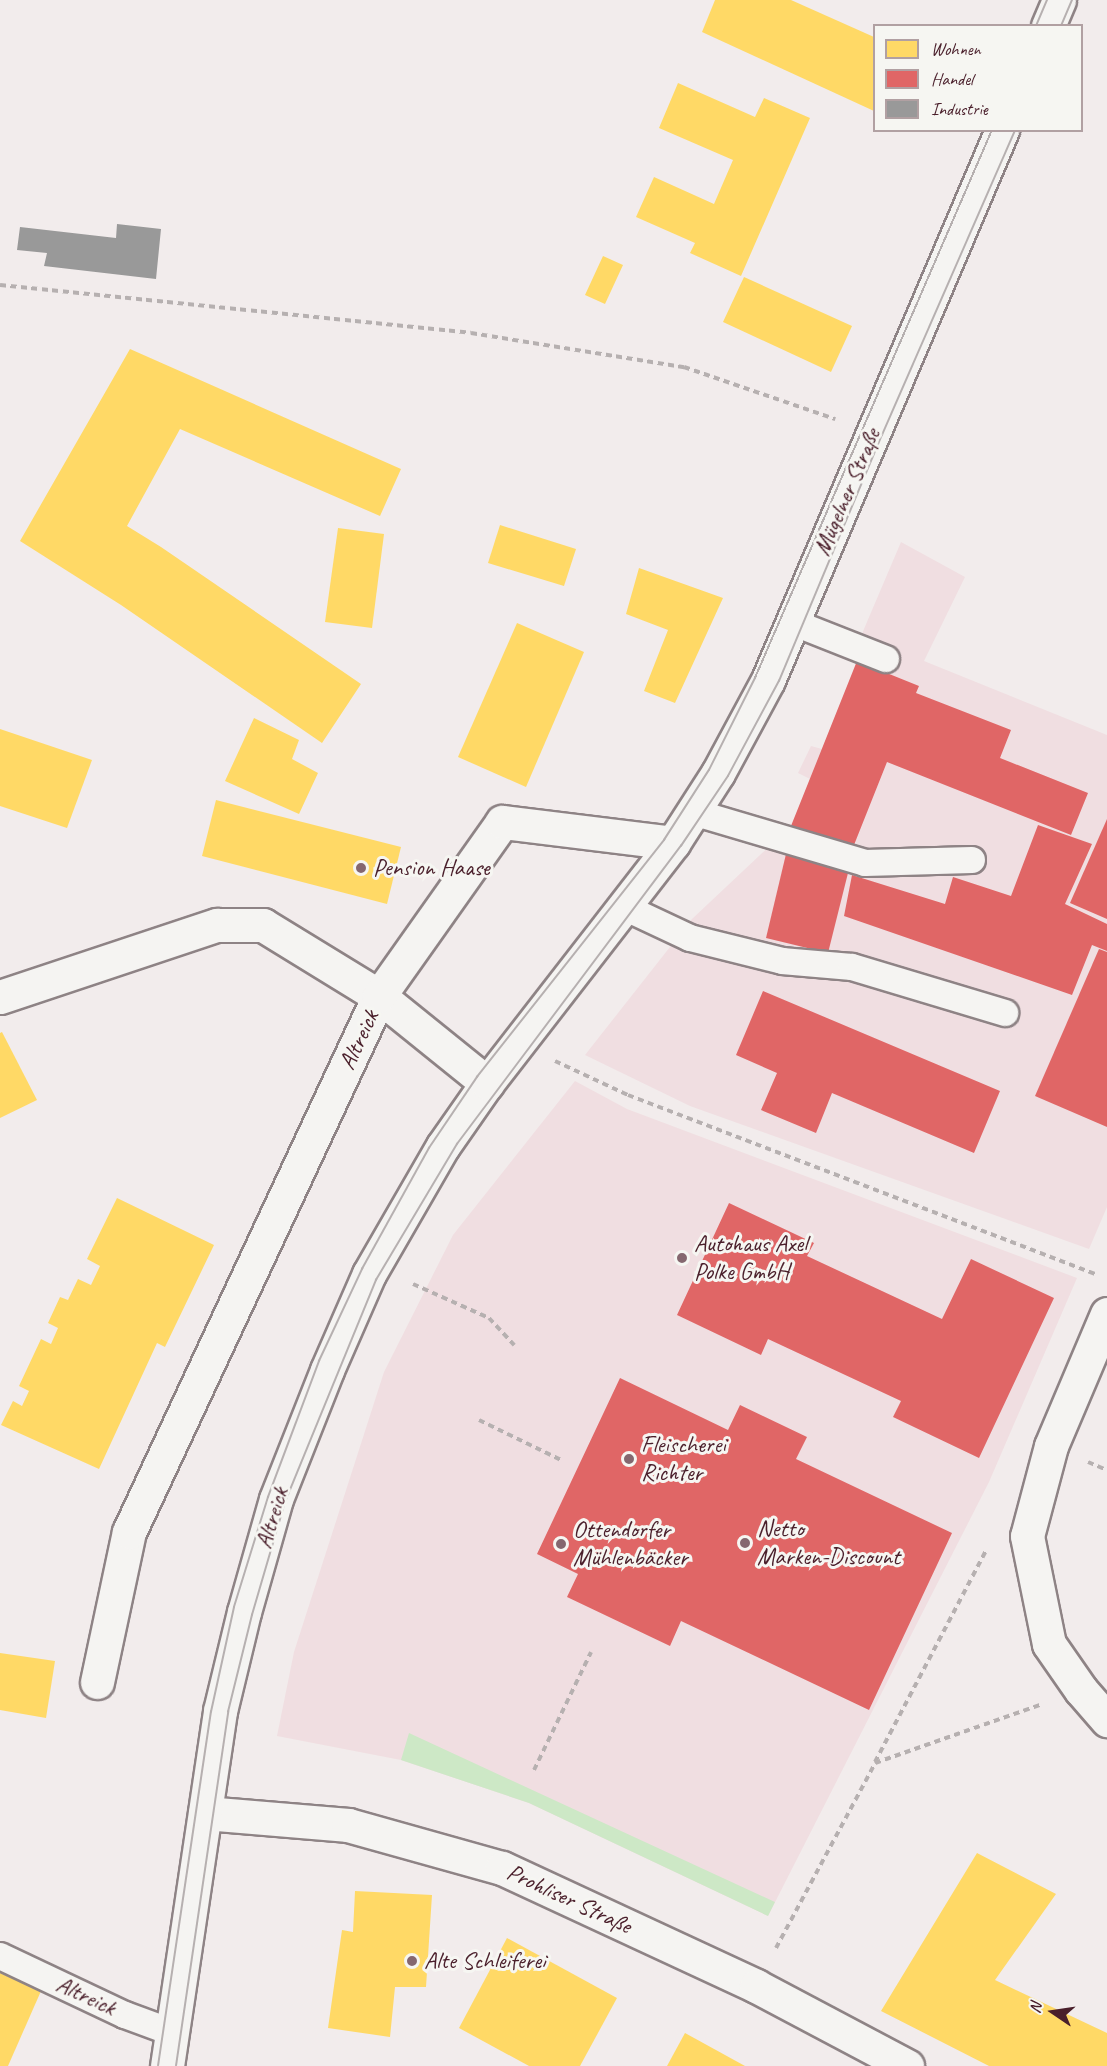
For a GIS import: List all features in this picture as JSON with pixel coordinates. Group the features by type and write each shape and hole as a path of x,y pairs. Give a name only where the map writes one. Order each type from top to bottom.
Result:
{"street":[{"path":"1049,24 1059,0"},
{"name":"Mügelner Straße","path":"673,843 718,773 768,680 1001,132"},
{"name":"Altreick","path":"97,1682 129,1532 379,996 502,822 673,843"},
{"name":"Altreick","path":"167,2066 174,2033 220,1711 244,1612 276,1499 327,1370 374,1267 443,1146 487,1083 673,843"},
{"name":"Altreick","path":"0,997 217,925 263,924 379,996 487,1083"},
{"path":"1107,1314 1050,1446 1027,1536 1049,1644 1081,1690 1107,1720"},
{"name":"Prohliser Straße","path":"205,1813 348,1826 501,1868 756,1986 907,2066"}],"lane":[{"path":"792,622 886,659"},
{"path":"693,812 865,863 972,860"},
{"path":"624,906 690,938 782,961 852,967 1005,1013"},
{"name":"Altreick","path":"0,1956 125,2015 174,2033"}],"path":[{"path":"0,285 471,333 684,367 873,431"},
{"path":"518,1043 628,1095 1099,1275"},
{"path":"374,1267 489,1318 514,1345"},
{"path":"479,1420 561,1460"},
{"path":"756,1986 990,1542"},
{"path":"534,1770 591,1652"},
{"path":"875,1763 1081,1690"}],"shaded area":[{"path":"901,542 965,577 924,661 1107,735 1107,1207 1089,1249 690,1106 585,1055 692,919 791,826 810,779 798,773 811,746 822,749 866,638 861,636"},
{"path":"575,1081 627,1109 1077,1278 989,1482 768,1916 529,1803 401,1760 277,1736 294,1652 384,1372 453,1235"}],"green space":[{"path":"409,1733 775,1902 768,1916 529,1803 401,1760"}],"building: Wohnen":[{"path":"715,0 791,0 873,37 873,111 702,32"},
{"path":"678,83 755,117 764,98 810,118 741,276 690,253 695,243 636,217 654,177 714,204 733,160 659,128"},
{"path":"603,256 623,265 605,304 585,295"},
{"path":"744,277 852,326 831,372 723,322"},
{"path":"130,349 401,469 380,516 180,429 127,526 361,684 322,743 121,605 20,541"},
{"path":"500,525 576,549 564,586 488,563"},
{"path":"338,528 384,534 372,628 325,622"},
{"path":"639,568 723,598 675,703 644,691 668,630 626,614"},
{"path":"517,623 584,652 526,787 458,757"},
{"path":"254,718 299,740 292,759 318,773 299,814 225,781"},
{"path":"0,729 92,760 67,828 0,806"},
{"path":"216,800 401,847 387,904 202,856"},
{"path":"2,1032 37,1100 0,1118 0,1033"},
{"path":"117,1198 214,1245 165,1347 157,1343 99,1469 1,1425 13,1401 22,1406 29,1391 19,1386 41,1339 51,1344 58,1328 48,1323 60,1297 68,1300 78,1279 91,1285 100,1266 87,1259"},
{"path":"0,1653 55,1661 46,1718 0,1710"},
{"path":"977,1853 1056,1894 995,1980 1107,2033 1107,2066 989,2066 881,2011"},
{"path":"355,1891 432,1895 426,1987 395,1987 390,2037 328,2028 342,1930 353,1932"},
{"path":"507,1938 617,1998 580,2066 529,2066 459,2028"},
{"path":"0,1973 41,1991 8,2066 0,2066"},
{"path":"685,2033 745,2066 667,2066"}],"building: Handel":[{"path":"857,661 919,686 916,693 1011,730 1000,758 1088,793 1071,835 887,762 852,850 791,826"},
{"path":"1107,819 1107,919 1070,903"},
{"path":"1038,825 1092,844 1065,904 1107,924 1107,951 1092,945 1072,995 844,916 852,875 945,904 953,877 1011,896"},
{"path":"786,854 849,869 828,953 766,938"},
{"path":"1099,949 1107,952 1107,1127 1035,1096"},
{"path":"763,991 1000,1091 974,1153 832,1093 816,1133 761,1110 777,1073 736,1055"},
{"path":"729,1203 814,1243 807,1256 942,1319 971,1259 1054,1298 979,1458 893,1417 901,1401 768,1339 761,1355 677,1315"},
{"name":"Netto Marken-Discount","path":"620,1378 728,1430 740,1405 807,1437 796,1459 952,1533 869,1710 681,1621 670,1646 567,1597 578,1574 537,1554"}],"building: Industrie":[{"path":"117,224 161,229 156,279 44,266 47,253 17,250 20,227 116,238"}],"tram line":[{"path":"1037,24 1047,0"},
{"path":"1062,24 1072,0"},
{"path":"158,2066 211,1712 234,1607 268,1497 319,1361 362,1269 429,1148 477,1077 664,840 709,770 755,678 991,132"},
{"path":"176,2066 228,1712 252,1615 285,1502 376,1280 457,1144 681,846 728,776 779,681 882,435 1014,132"}],"place":[{"name":"Pension Haase","path":"361,868"},
{"name":"Autohaus Axel Polke GmbH","path":"682,1258"},
{"name":"Fleischerei Richter","path":"629,1459"},
{"name":"Netto Marken-Discount","path":"745,1543"},
{"name":"Ottendorfer Mühlenbäcker","path":"561,1544"},
{"name":"Alte Schleiferei","path":"412,1961"}]}
